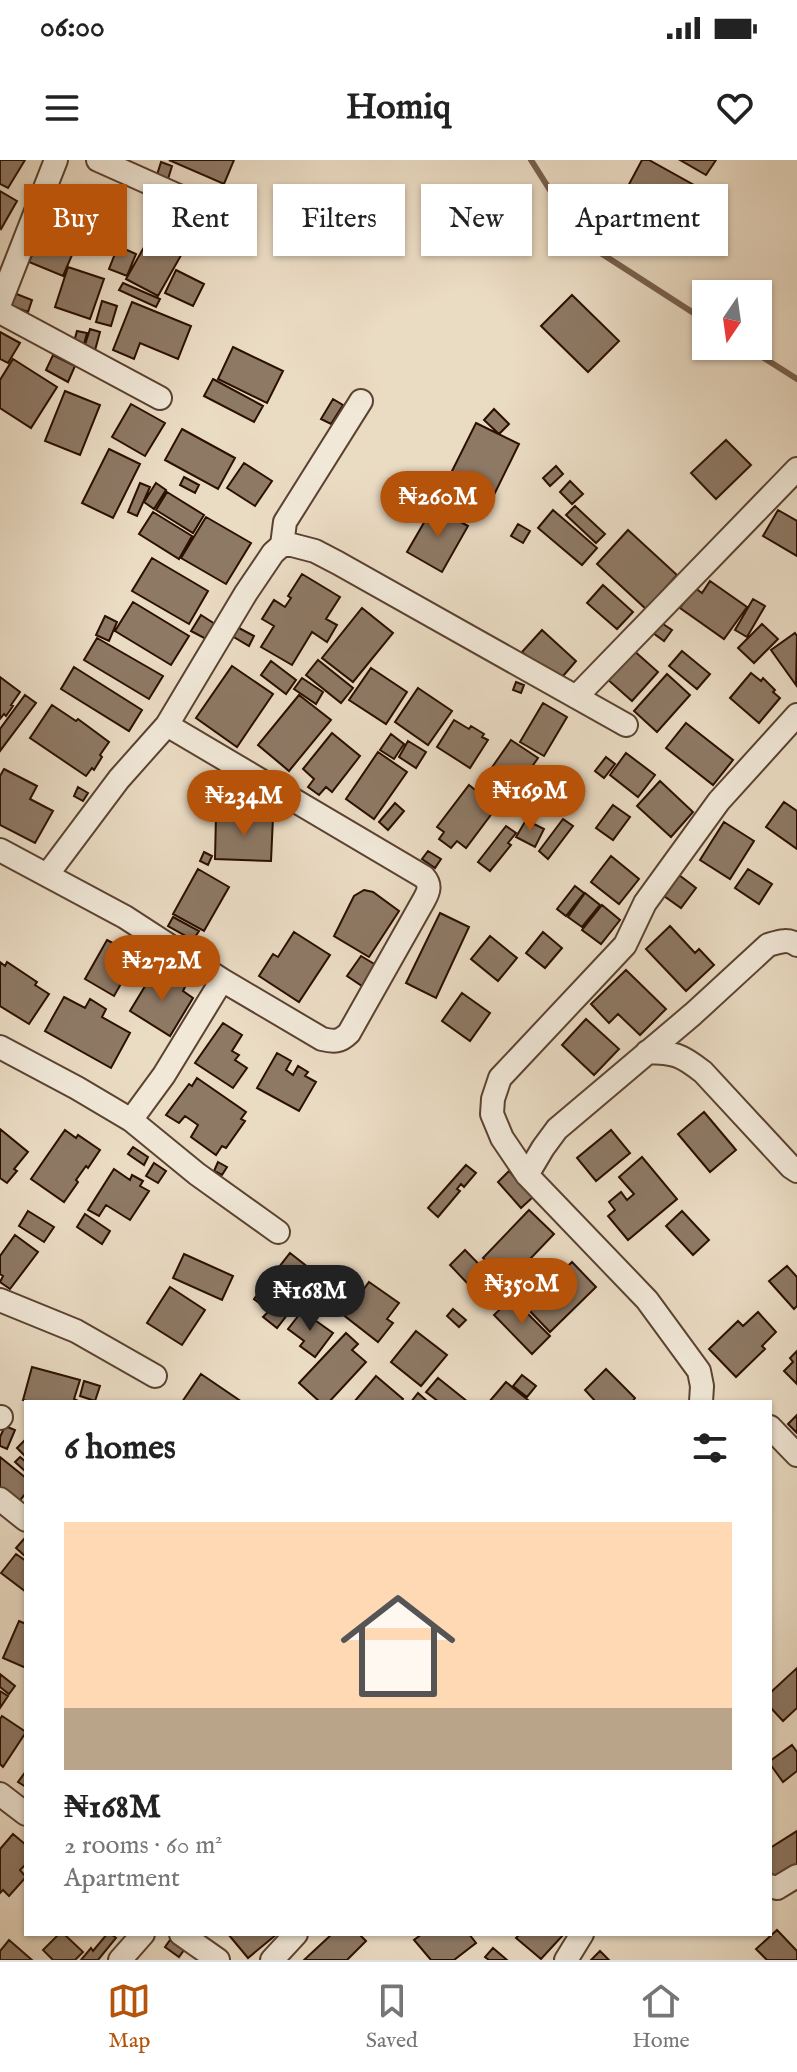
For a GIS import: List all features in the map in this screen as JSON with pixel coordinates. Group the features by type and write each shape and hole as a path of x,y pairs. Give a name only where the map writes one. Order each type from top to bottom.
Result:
{"street":[{"path":"0,303 56,160"},
{"path":"98,160 152,184"},
{"path":"0,312 160,398"},
{"path":"47,875 119,779 167,725 246,593 282,545 285,522 361,401"},
{"path":"576,697 797,469"},
{"path":"282,545 315,551 338,563 626,725"},
{"path":"701,1400 699,1371 647,1300 527,1175 502,1138 492,1114 493,1099 500,1078 625,945 645,903 719,801 797,715"},
{"path":"0,850 125,917 222,980 322,1039 341,1041 357,1020 429,891 429,885 424,877 167,725"},
{"path":"527,1175 557,1129 693,1014 768,945 781,941 797,945"},
{"path":"131,1120 164,1075 222,980"},
{"path":"0,1047 131,1120 197,1174 278,1232"},
{"path":"647,1052 675,1053 687,1059 797,1171"},
{"path":"0,1300 76,1331 155,1376"},
{"path":"772,1429 797,1455"},
{"path":"0,1499 24,1518"},
{"path":"0,1794 24,1812"},
{"path":"772,1887 777,1888 797,1876"},
{"path":"120,1960 141,1936"},
{"path":"184,1936 218,1960"},
{"path":"272,1960 294,1936"},
{"path":"566,1960 581,1936"}],"building":[{"path":"0,160 25,160 8,188 0,184"},
{"path":"169,160 234,160 224,184"},
{"path":"642,160 649,160 692,184 629,184"},
{"path":"680,160 716,160 706,175"},
{"path":"161,162 172,166 168,179 157,175"},
{"path":"0,191 17,201 1,229 0,228"},
{"path":"143,249 143,256 181,256 158,296 126,279"},
{"path":"127,250 136,254 127,276 109,269 114,256 127,256"},
{"path":"32,256 72,256 63,276 29,262"},
{"path":"68,267 104,279 90,319 55,307"},
{"path":"176,270 204,284 193,306 165,293"},
{"path":"123,283 160,299 156,307 119,290"},
{"path":"14,293 32,300 28,312 9,305"},
{"path":"572,295 619,341 588,372 541,326"},
{"path":"102,301 117,306 111,326 96,322"},
{"path":"132,302 191,326 178,359 140,343 134,359 113,350"},
{"path":"90,329 100,332 94,354 83,351"},
{"path":"77,331 87,333 83,348 73,345"},
{"path":"0,332 20,343 8,363 0,359"},
{"path":"233,347 283,371 267,403 218,379"},
{"path":"53,355 75,366 68,382 46,370"},
{"path":"13,359 57,387 31,428 0,408 0,380"},
{"path":"213,379 263,406 254,422 204,396"},
{"path":"65,391 100,405 80,455 45,441"},
{"path":"333,399 343,405 331,424 321,419"},
{"path":"131,404 165,423 145,456 112,437"},
{"path":"494,409 509,424 499,434 484,420"},
{"path":"476,423 519,444 492,499 449,477"},
{"path":"182,429 235,458 218,489 165,460"},
{"path":"726,440 751,465 716,499 691,473"},
{"path":"109,449 140,464 113,518 82,503"},
{"path":"244,463 272,481 255,506 227,488"},
{"path":"556,466 563,474 550,486 543,478"},
{"path":"184,477 199,485 195,493 180,485"},
{"path":"570,481 583,494 572,504 560,492"},
{"path":"140,483 150,487 137,516 128,512"},
{"path":"156,483 166,490 154,509 144,502"},
{"path":"167,492 204,515 193,533 156,510"},
{"path":"575,506 605,534 596,543 566,515"},
{"path":"433,507 468,526 442,572 407,552"},
{"path":"553,510 597,548 582,565 538,528"},
{"path":"778,510 797,521 797,556 763,536"},
{"path":"153,512 192,536 179,559 139,534"},
{"path":"206,517 251,543 226,584 181,558"},
{"path":"518,524 530,531 523,543 511,536"},
{"path":"628,530 677,575 646,609 597,564"},
{"path":"152,558 208,591 189,624 132,591"},
{"path":"302,574 340,597 326,619 337,625 327,642 312,632 292,665 261,647 274,626 262,619 274,600 285,607"},
{"path":"710,581 747,607 724,639 680,608 695,588 702,593"},
{"path":"603,585 633,612 617,629 587,603"},
{"path":"753,599 765,606 747,637 735,630"},
{"path":"133,602 189,636 171,665 115,631"},
{"path":"362,608 393,633 353,682 322,658"},
{"path":"201,615 215,624 206,639 191,631"},
{"path":"105,616 117,622 109,641 96,635"},
{"path":"657,620 672,630 664,641 649,630"},
{"path":"762,624 778,639 754,663 738,648"},
{"path":"237,627 254,636 249,646 232,636"},
{"path":"542,630 576,661 557,683 522,652"},
{"path":"795,633 797,636 796,685 771,650"},
{"path":"97,638 163,676 149,699 84,660"},
{"path":"632,649 658,672 632,701 606,678"},
{"path":"682,651 710,674 697,689 669,666"},
{"path":"318,660 353,688 341,703 306,675"},
{"path":"271,661 296,680 286,694 261,675"},
{"path":"232,666 273,694 237,747 196,718"},
{"path":"74,667 142,710 129,731 61,689"},
{"path":"371,668 407,692 386,724 349,700"},
{"path":"751,673 761,681 763,678 780,698 759,723 730,698"},
{"path":"667,674 690,695 657,732 634,711"},
{"path":"0,677 20,692 6,716 4,714 0,719"},
{"path":"302,678 323,692 316,704 294,689"},
{"path":"516,682 524,685 521,693 513,690"},
{"path":"418,688 452,711 428,745 395,722"},
{"path":"25,695 36,703 0,751 0,729"},
{"path":"299,695 331,720 289,771 258,745"},
{"path":"543,703 567,717 544,756 520,742"},
{"path":"52,705 76,721 78,719 109,742 94,770 92,768 86,776 30,738"},
{"path":"454,720 469,729 471,726 488,740 470,768 437,747"},
{"path":"686,723 733,760 713,785 666,748"},
{"path":"332,733 360,756 332,792 326,787 319,795 308,787 314,779 303,769"},
{"path":"391,734 404,744 394,759 380,750"},
{"path":"511,740 538,758 513,794 486,776"},
{"path":"408,741 426,752 416,768 399,757"},
{"path":"378,752 407,772 374,819 346,799"},
{"path":"626,753 655,775 638,797 610,775"},
{"path":"606,757 615,764 604,778 595,771"},
{"path":"4,769 37,786 30,799 53,811 35,843 0,825 0,776"},
{"path":"660,781 693,812 671,837 637,806"},
{"path":"469,785 484,797 479,802 493,812 466,848 457,841 451,848 439,839 444,832 437,827"},
{"path":"78,787 88,793 83,801 74,796"},
{"path":"784,802 797,811 797,849 766,827"},
{"path":"395,803 404,811 388,830 379,822"},
{"path":"613,805 630,817 613,840 596,828"},
{"path":"216,815 273,817 271,861 215,859"},
{"path":"563,819 573,826 548,859 539,851"},
{"path":"526,820 544,829 535,847 516,837"},
{"path":"724,822 754,841 730,879 700,860"},
{"path":"506,826 516,833 508,843 511,845 490,871 478,862"},
{"path":"428,851 441,859 435,868 422,859"},
{"path":"204,852 212,856 208,865 200,861"},
{"path":"611,856 639,879 619,904 591,882"},
{"path":"198,869 229,887 204,931 173,914"},
{"path":"748,869 772,884 759,904 735,888"},
{"path":"679,875 696,888 681,908 664,896"},
{"path":"575,886 584,893 566,916 557,909"},
{"path":"364,890 373,892 399,911 369,957 334,936 354,896"},
{"path":"585,893 600,905 582,927 568,917"},
{"path":"602,905 620,920 601,944 582,930"},
{"path":"440,913 469,927 436,998 406,983"},
{"path":"173,917 199,931 193,940 168,926"},
{"path":"670,926 695,953 699,949 714,965 686,991 646,949"},
{"path":"294,932 330,955 299,1002 259,976 273,954 278,957"},
{"path":"543,932 562,948 545,968 526,953"},
{"path":"490,936 517,958 498,981 471,959"},
{"path":"107,940 137,956 114,996 85,979"},
{"path":"361,956 376,965 362,986 347,976"},
{"path":"0,962 5,966 7,962 49,994 29,1024 0,1006"},
{"path":"626,970 666,1009 640,1035 618,1014 609,1023 591,1004"},
{"path":"153,973 162,979 165,975 185,987 183,991 193,998 170,1036 130,1011"},
{"path":"462,993 490,1013 470,1041 442,1021"},
{"path":"64,997 85,1008 90,999 106,1009 102,1017 130,1033 111,1068 45,1031"},
{"path":"586,1019 619,1049 594,1075 562,1045"},
{"path":"223,1023 242,1035 232,1051 239,1055 235,1060 247,1068 233,1088 195,1063"},
{"path":"277,1053 291,1061 286,1070 293,1075 298,1066 308,1072 305,1076 316,1082 299,1111 257,1088"},
{"path":"197,1078 246,1112 241,1119 245,1121 226,1148 222,1146 216,1155 191,1137 198,1125 185,1116 179,1123 166,1115"},
{"path":"704,1112 736,1150 710,1172 678,1134"},
{"path":"0,1129 28,1152 7,1183 0,1178"},
{"path":"65,1130 100,1150 76,1180 78,1182 64,1202 31,1179"},
{"path":"611,1130 630,1153 596,1181 577,1158"},
{"path":"133,1147 148,1157 144,1165 128,1154"},
{"path":"642,1157 677,1199 628,1240 608,1216 615,1210 609,1202 621,1192 627,1200 634,1194 619,1177"},
{"path":"218,1162 227,1167 222,1175 214,1171"},
{"path":"154,1163 166,1171 158,1183 146,1176"},
{"path":"466,1165 476,1173 464,1187 461,1184 457,1189 460,1191 438,1217 428,1208"},
{"path":"114,1169 130,1180 132,1175 143,1181 140,1186 149,1191 130,1220 106,1205 99,1216 88,1210"},
{"path":"509,1171 533,1197 521,1208 498,1182"},
{"path":"529,1210 554,1234 508,1282 483,1258"},
{"path":"28,1211 54,1227 44,1242 19,1226"},
{"path":"682,1211 709,1240 693,1255 666,1226"},
{"path":"85,1214 110,1231 102,1244 77,1227"},
{"path":"15,1235 38,1252 10,1289 0,1282 3,1276 0,1274 0,1256"},
{"path":"465,1250 504,1290 488,1305 450,1265"},
{"path":"290,1253 318,1275 277,1328 263,1317 269,1311 254,1299"},
{"path":"184,1254 233,1276 222,1300 173,1278"},
{"path":"572,1262 596,1287 550,1332 526,1307"},
{"path":"787,1266 797,1277 797,1306 794,1309 769,1281"},
{"path":"369,1282 399,1303 387,1319 393,1323 378,1342 337,1310 352,1292 358,1297"},
{"path":"170,1287 205,1310 182,1345 147,1323"},
{"path":"512,1298 550,1336 532,1354 494,1315"},
{"path":"453,1309 466,1320 459,1327 447,1316"},
{"path":"302,1311 333,1333 315,1357 300,1346 304,1341 288,1329"},
{"path":"758,1312 776,1332 762,1346 765,1349 736,1377 709,1349 738,1321 743,1326"},
{"path":"416,1331 447,1355 421,1386 391,1362"},
{"path":"346,1333 358,1344 352,1350 366,1362 331,1400 318,1400 299,1383"},
{"path":"797,1351 797,1384 784,1371 793,1362 790,1358"},
{"path":"32,1367 80,1380 76,1400 23,1400"},
{"path":"606,1369 635,1398 594,1400 585,1390"},
{"path":"201,1374 239,1400 183,1400"},
{"path":"522,1375 536,1386 527,1397 513,1386"},
{"path":"376,1376 403,1399 402,1400 356,1400"},
{"path":"438,1378 466,1400 436,1400 426,1392"},
{"path":"84,1381 100,1386 95,1400 80,1396"},
{"path":"506,1382 528,1400 491,1400"},
{"path":"418,1393 426,1400 413,1400"},
{"path":"797,1415 797,1433 788,1424"},
{"path":"5,1426 15,1430 7,1449 0,1446"},
{"path":"24,1441 24,1455 17,1448"},
{"path":"0,1457 24,1476 24,1495 17,1504 0,1490"},
{"path":"20,1457 24,1460 24,1470 15,1462"},
{"path":"24,1539 24,1555 16,1548"},
{"path":"16,1554 24,1560 24,1590 1,1573"},
{"path":"19,1621 24,1623 24,1667 3,1658"},
{"path":"797,1668 797,1708 783,1721 772,1709 772,1691"},
{"path":"0,1674 15,1686 9,1694 0,1687"},
{"path":"0,1691 8,1696 0,1708"},
{"path":"2,1716 24,1731 3,1767 0,1764"},
{"path":"792,1745 797,1752 797,1771 783,1782 772,1767 772,1760"},
{"path":"797,1831 797,1867 776,1880 772,1874 772,1847"},
{"path":"13,1834 24,1843 24,1866 20,1870 24,1879 9,1896 3,1890 0,1893 0,1849"},
{"path":"777,1930 797,1951 797,1960 767,1960 756,1949"},
{"path":"57,1936 66,1936 83,1952 75,1960 53,1960 43,1950"},
{"path":"105,1936 116,1938 98,1960 81,1960 91,1948 93,1951"},
{"path":"230,1936 275,1936 248,1958"},
{"path":"330,1936 361,1936 366,1941 347,1960 304,1960"},
{"path":"419,1936 471,1936 476,1943 454,1960 431,1960 414,1940"},
{"path":"518,1936 562,1936 541,1959 516,1938"},
{"path":"9,1940 32,1960 0,1960 0,1951"},
{"path":"170,1940 184,1950 179,1957 165,1947"},
{"path":"493,1948 507,1960 489,1960 485,1957"},
{"path":"600,1951 609,1960 591,1960"}],"waterway":[{"path":"531,160 582,241 692,312"},
{"path":"767,360 797,379"}]}
